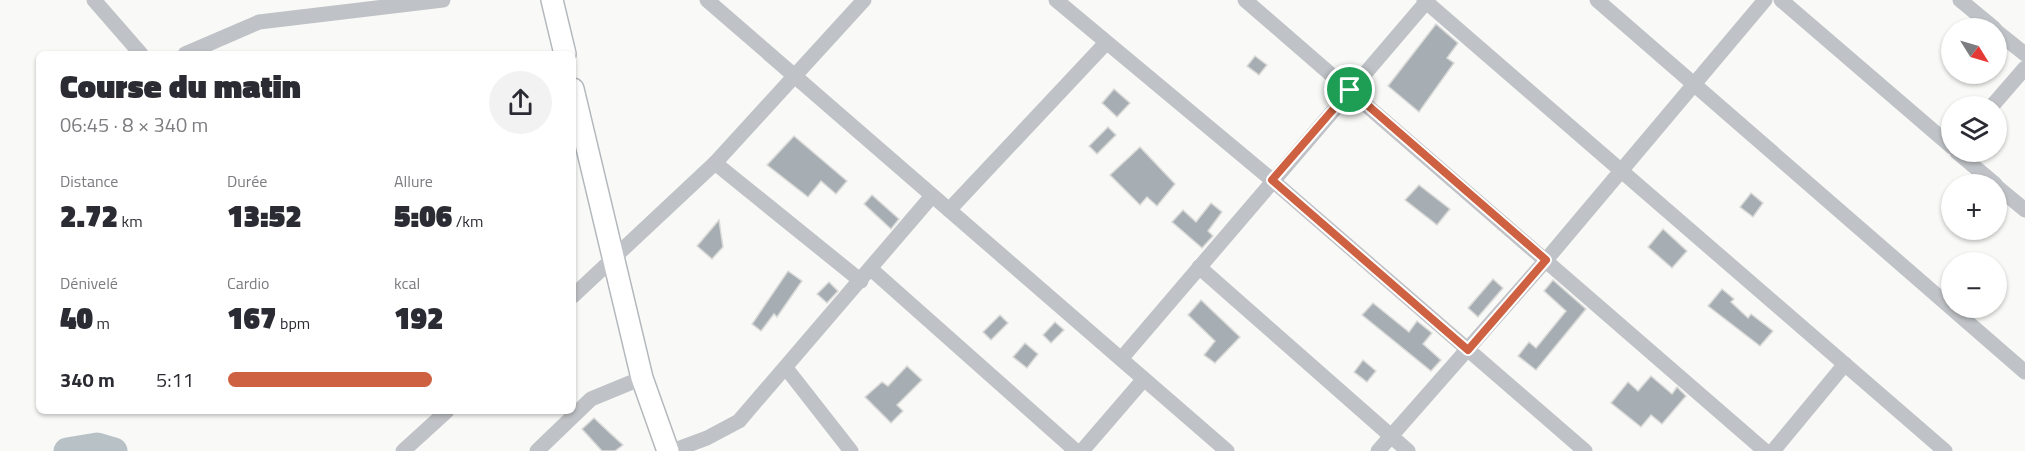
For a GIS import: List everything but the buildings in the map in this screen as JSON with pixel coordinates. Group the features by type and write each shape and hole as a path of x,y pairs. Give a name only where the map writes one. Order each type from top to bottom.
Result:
{"street":[{"path":"94,0 138,51"},
{"path":"193,51 259,22 443,0"},
{"path":"552,0 564,51"},
{"path":"707,0 1227,451"},
{"path":"576,293 715,163 864,0"},
{"path":"1056,0 1105,44 1272,180 1585,451"},
{"path":"1245,0 1765,451"},
{"path":"1597,0 2025,372"},
{"path":"1378,451 1546,260 1765,0"},
{"path":"1781,0 1941,138"},
{"path":"1960,0 1982,18"},
{"path":"1121,359 1426,1 1945,451"},
{"path":"2007,39 2025,54"},
{"path":"949,210 1105,44"},
{"path":"2001,96 2025,68"},
{"path":"576,114 642,378 670,451 707,438 739,421 861,281 932,195"},
{"path":"1969,162 1983,174"},
{"path":"715,163 861,281"},
{"path":"2007,194 2025,210"},
{"path":"1199,267 1408,451"},
{"path":"871,269 1076,451"},
{"path":"1773,451 1845,364"},
{"path":"786,368 851,451"},
{"path":"576,413 591,399 642,378"},
{"path":"1082,451 1144,380"},
{"path":"404,451 444,414"},
{"path":"537,451 575,414"}],"waterway":[{"path":"67,451 97,446 114,451"}],"route":[{"path":"1350,90 1546,260 1468,350 1272,180 1350,90"}]}
